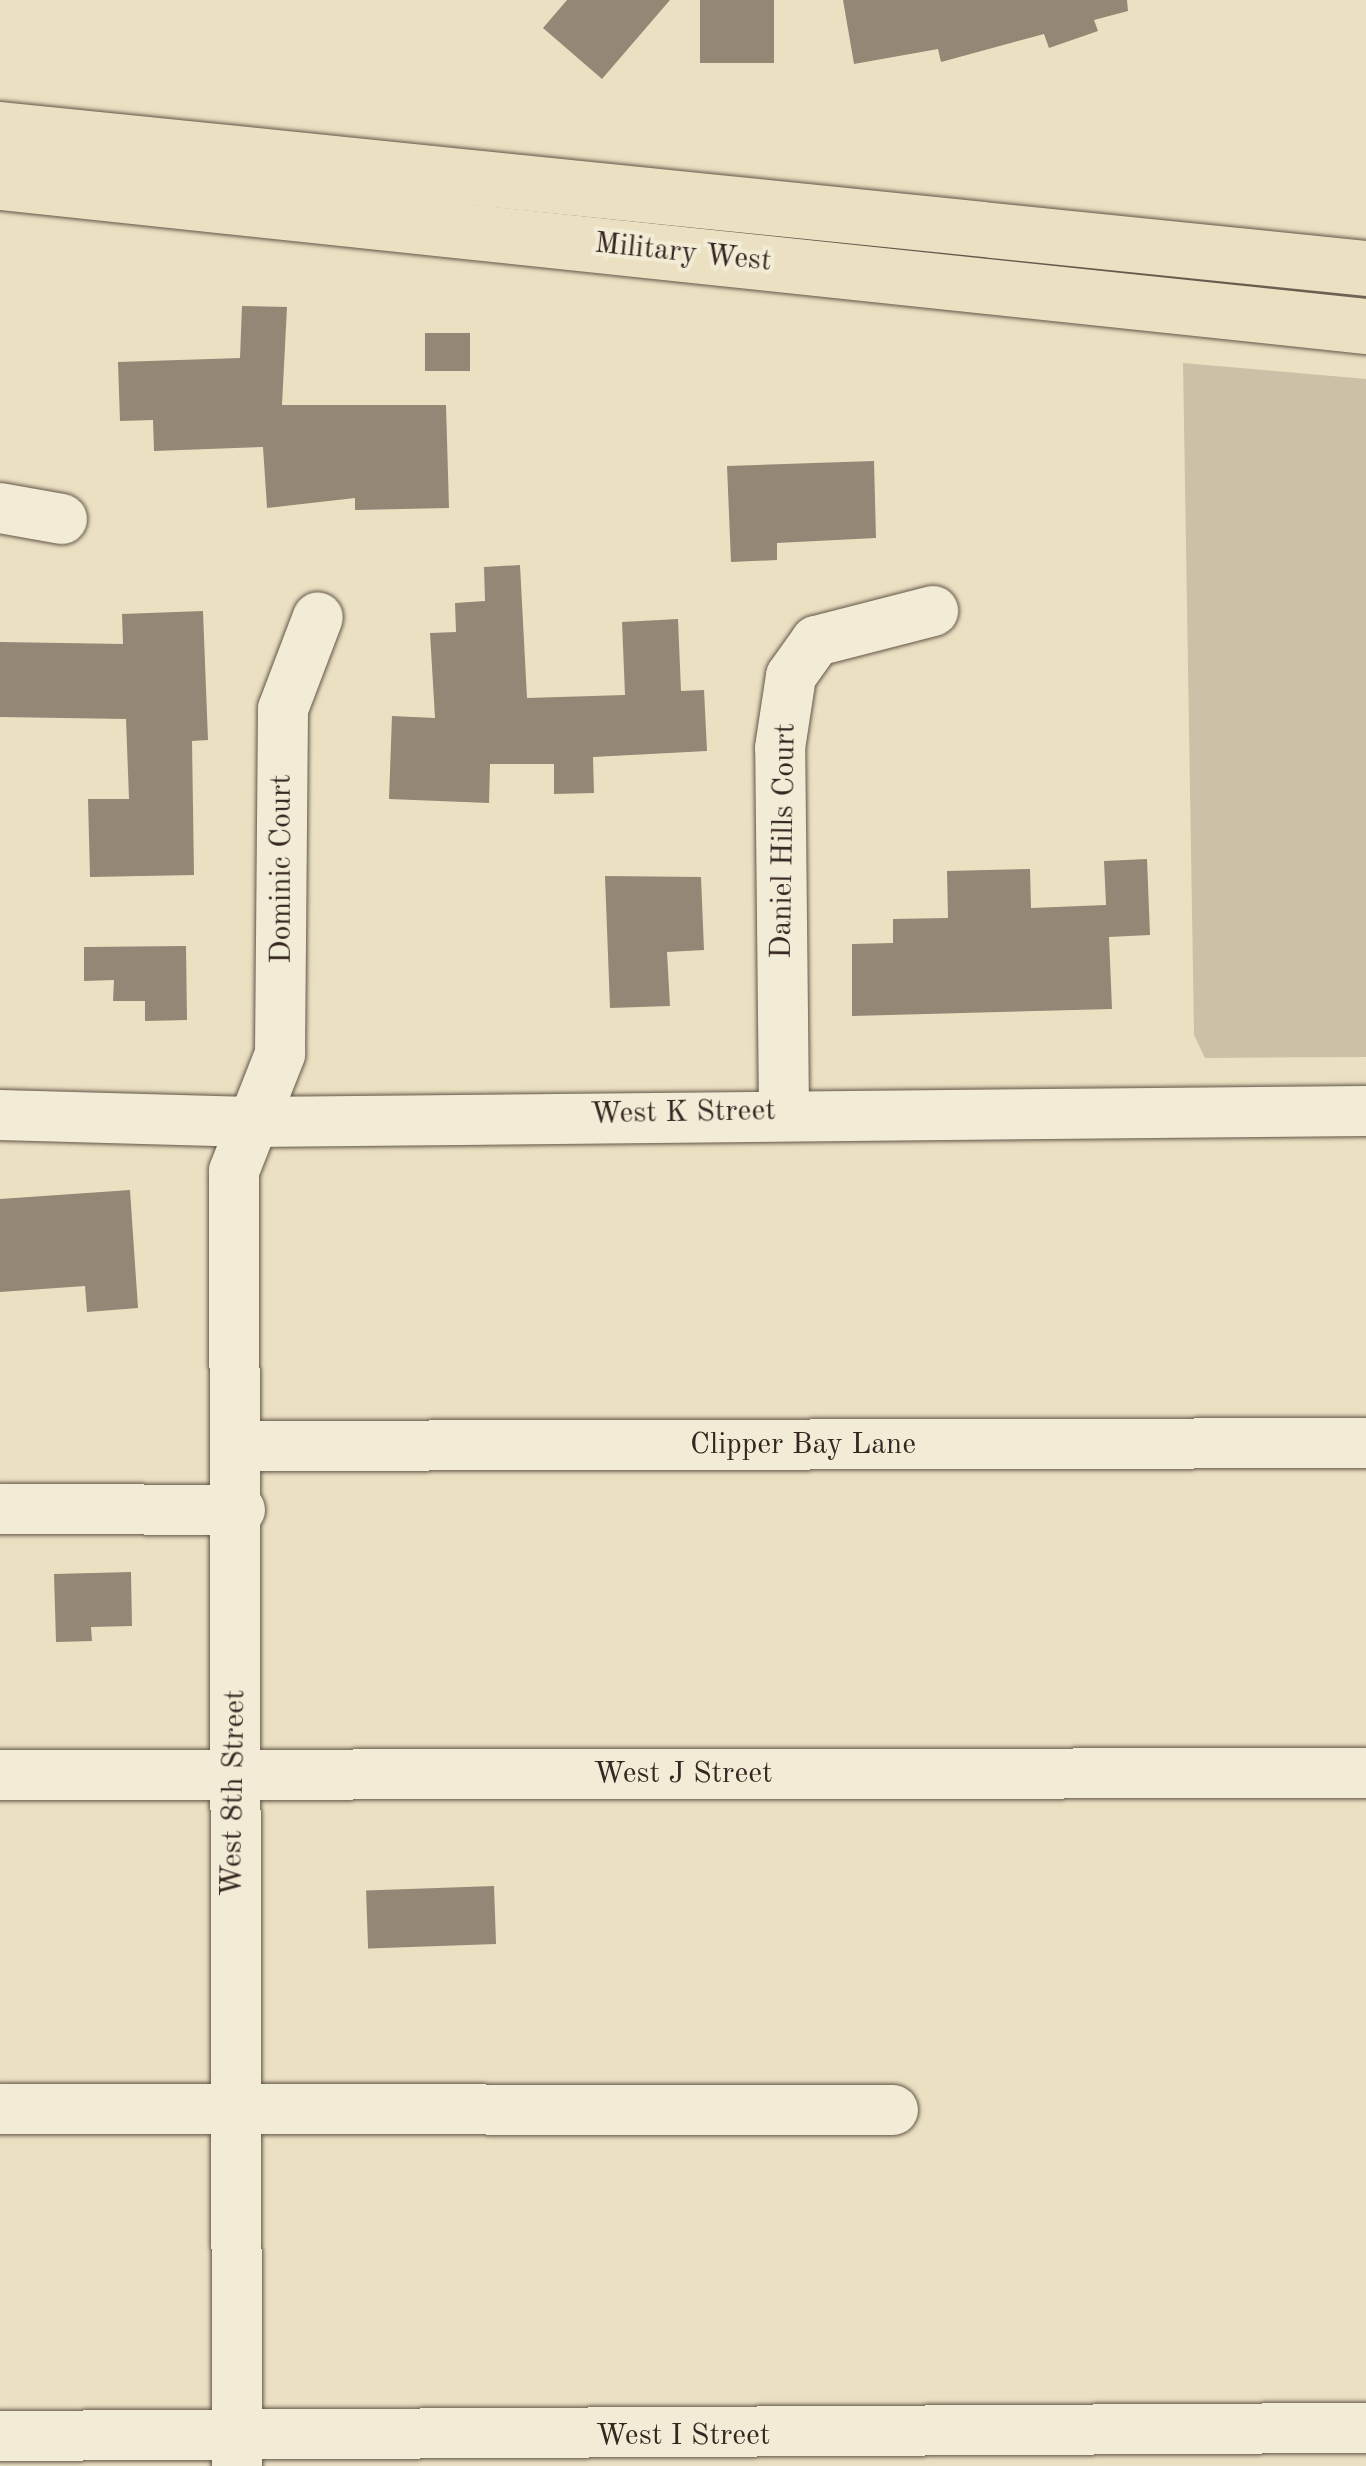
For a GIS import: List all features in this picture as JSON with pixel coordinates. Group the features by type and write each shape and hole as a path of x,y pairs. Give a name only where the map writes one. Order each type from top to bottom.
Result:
{"main road":[{"name":"Military West","path":"0,129 1366,268"},
{"name":"Military West","path":"0,182 1366,326"}],"street":[{"path":"0,508 62,519"},
{"name":"Daniel Hills Court","path":"784,1111 780,748 790,676 816,641 932,611"},
{"name":"Dominic Court","path":"252,1122 280,1054 283,709 318,617"},
{"name":"West K Street","path":"0,1115 252,1122 784,1111 1366,1111"},
{"name":"West 8th Street","path":"237,2451 231,2108 240,1446 234,1172 252,1122"},
{"name":"Clipper Bay Lane","path":"240,1446 1366,1443"},
{"path":"0,1510 240,1510"},
{"name":"West J Street","path":"0,1775 1366,1773"},
{"path":"0,2108 893,2110"},
{"name":"West I Street","path":"0,2436 237,2451 1315,2447 1366,2428"}],"shaded area":[{"path":"1183,363 1366,379 1366,1057 1205,1058 1194,1035"}],"building":[{"path":"567,0 670,0 602,79 543,28"},
{"path":"700,0 774,0 774,63 700,63"},
{"path":"843,0 1127,0 1128,11 1094,20 1098,31 1049,48 1044,34 941,62 938,49 854,64"},
{"path":"242,306 287,307 282,405 446,405 449,508 355,510 355,498 267,508 263,447 154,451 153,420 120,421 118,362 240,358"},
{"path":"425,333 470,333 470,371 425,371"},
{"path":"874,461 876,538 777,543 777,560 731,562 727,466"},
{"path":"520,565 527,698 625,695 622,622 678,619 681,691 704,690 707,751 593,757 594,793 554,794 554,764 490,764 489,803 389,799 392,716 435,718 430,633 456,632 455,603 485,601 484,567"},
{"path":"203,611 208,740 192,741 194,875 90,877 88,799 129,799 126,719 0,717 0,642 123,644 122,614"},
{"path":"1147,859 1150,935 1109,937 1112,1009 852,1016 852,944 893,943 893,919 948,918 947,871 1030,869 1031,908 1106,905 1104,861"},
{"path":"605,876 701,877 704,950 667,952 670,1006 610,1008"},
{"path":"186,946 187,1020 145,1021 145,1001 113,1001 114,980 84,981 84,947"},
{"path":"130,1190 138,1308 87,1312 85,1286 0,1292 0,1199"},
{"path":"131,1572 132,1626 91,1627 92,1641 56,1642 54,1574"},
{"path":"494,1886 496,1944 368,1948 366,1890"}]}
